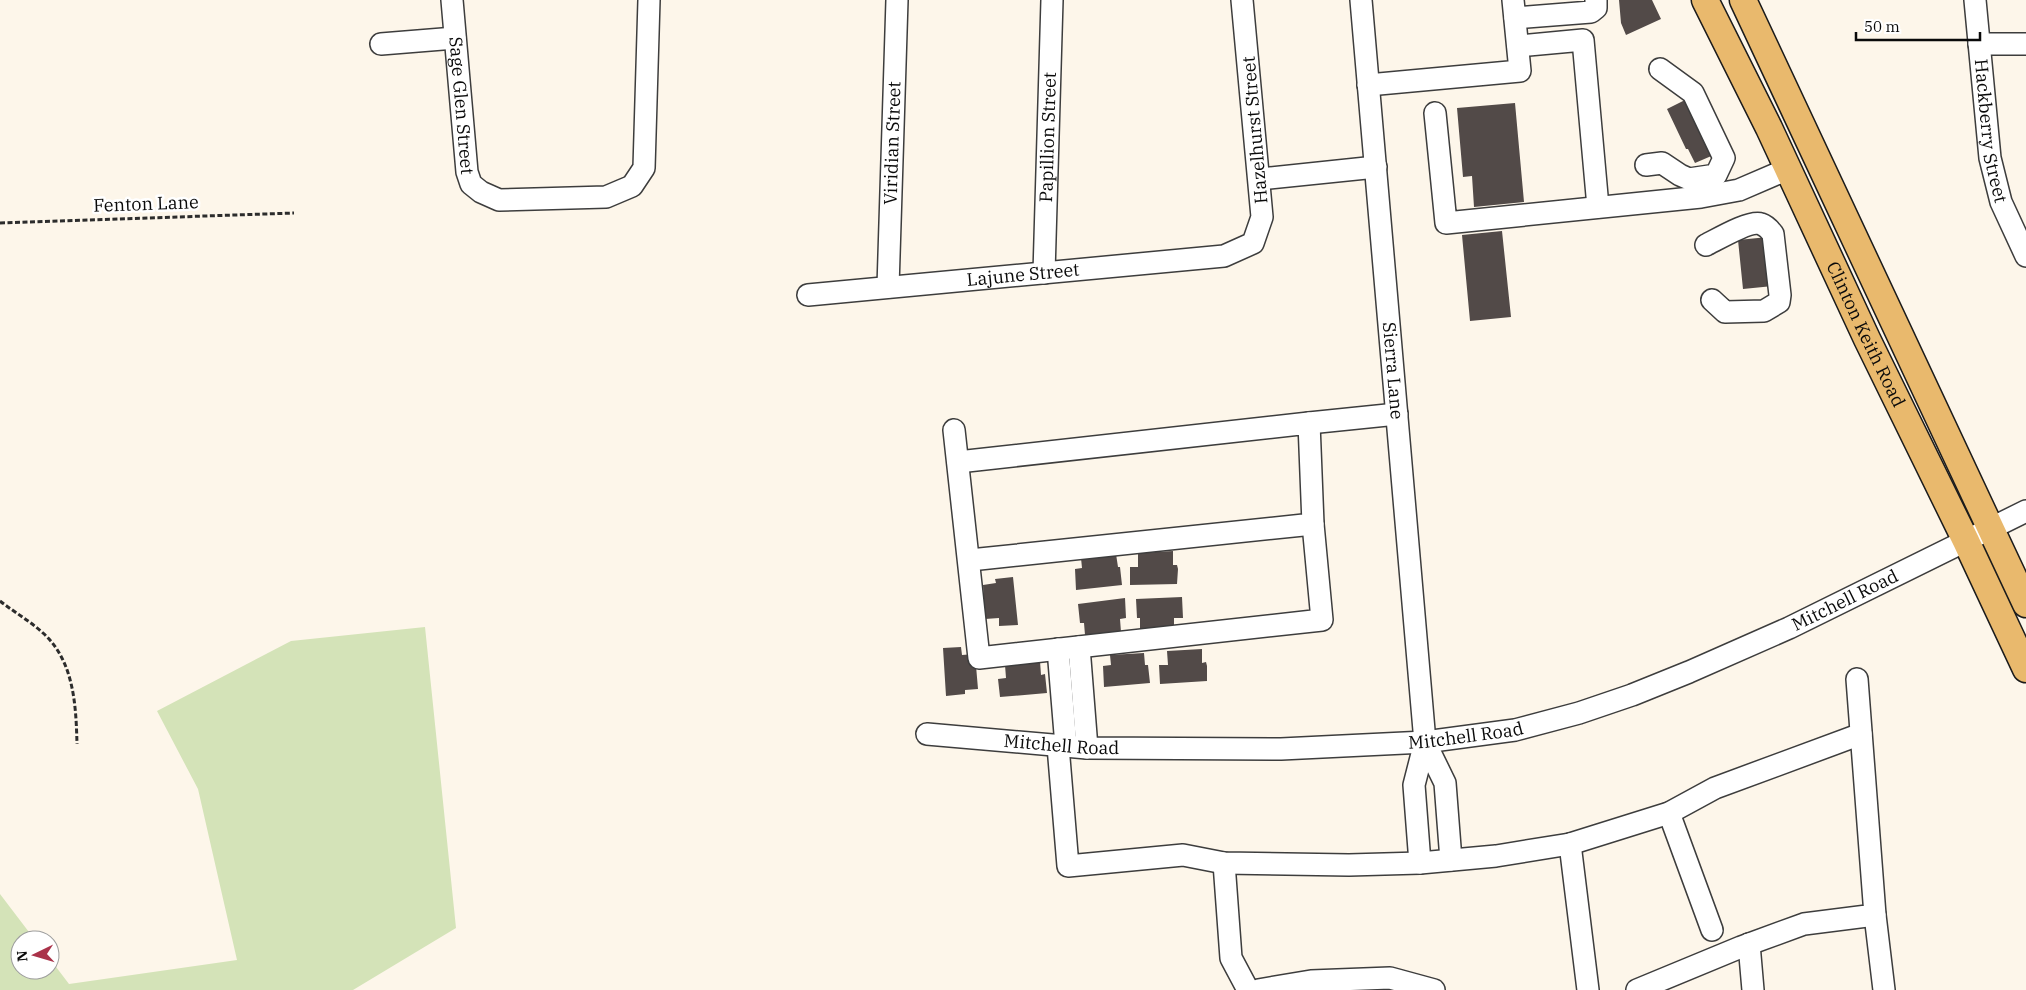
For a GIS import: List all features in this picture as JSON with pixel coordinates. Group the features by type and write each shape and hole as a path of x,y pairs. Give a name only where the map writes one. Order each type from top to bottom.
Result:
{"main road":[{"name":"Clinton Keith Road","path":"1705,0 1788,169 1866,339 1966,541 2026,669"},
{"name":"Clinton Keith Road","path":"1743,0 2026,604"}],"street":[{"name":"Sage Glen Street","path":"452,0 467,172 471,184 480,192 499,200 606,197 632,186 644,168 649,0"},
{"name":"Viridian Street","path":"888,287 897,0"},
{"name":"Papillion Street","path":"1044,273 1052,0"},
{"name":"Hazelhurst Street","path":"1238,250 1254,243 1262,217 1242,0"},
{"name":"Sierra Lane","path":"1361,0 1425,742"},
{"path":"1368,85 1520,71 1514,9 1591,12 1596,8 1596,0"},
{"name":"Hackberry Street","path":"1975,0 1990,158 2001,202 2026,256"},
{"path":"381,44 456,38"},
{"path":"1518,46 1583,40 1598,207"},
{"path":"1980,44 2026,44"},
{"path":"1646,165 1662,163 1680,175 1690,178 1701,178 1716,175 1724,158 1693,92 1660,69"},
{"path":"1435,113 1446,223 1682,199 1739,190 1788,169"},
{"path":"1260,179 1376,167"},
{"path":"1706,245 1753,223 1762,224 1768,228 1773,234 1780,295 1780,302 1764,311 1725,312 1712,300"},
{"name":"Lajune Street","path":"808,295 1224,256 1238,250"},
{"path":"958,462 1397,414"},
{"path":"954,430 970,560 979,658 1322,620 1313,524 1309,423"},
{"name":"Mitchell Road","path":"927,734 1087,748 1282,749 1425,742 1514,730 1579,713 1632,695 1689,672 1789,628 2026,512"},
{"path":"970,560 1313,524"},
{"path":"1069,648 1062,746 1068,866 1183,855 1224,863 1349,865 1420,863 1496,856 1570,844 1669,813 1715,788 1861,734"},
{"path":"1069,648 1087,748"},
{"path":"1857,679 1875,914 1884,990"},
{"path":"1425,742 1445,782 1451,860"},
{"path":"1420,863 1414,785 1425,742"},
{"path":"1669,813 1712,930"},
{"path":"1570,844 1588,990"},
{"path":"1224,863 1231,958 1248,990"},
{"path":"1637,990 1749,944 1804,924 1875,914"},
{"path":"1749,944 1753,990"},
{"path":"1258,990 1311,981 1390,978 1434,990"}],"path":[{"name":"Fenton Lane","path":"0,223 294,213"},
{"path":"0,601 43,634 59,651 69,674 76,714 78,744"}],"green space":[{"path":"425,627 456,928 353,990 0,990 0,894 27,930 10,930 10,980 60,980 60,972 69,984 237,960 198,789 157,711 291,641"}],"building":[{"path":"1619,0 1652,0 1661,19 1626,35 1621,23"},
{"path":"1691,97 1716,154 1695,163 1688,149 1686,149 1667,109"},
{"path":"1515,103 1524,202 1474,207 1472,176 1463,177 1457,108"},
{"path":"1502,231 1511,317 1470,321 1462,235"},
{"path":"1768,237 1773,286 1743,289 1738,240"},
{"path":"1173,551 1173,565 1177,565 1178,569 1177,584 1130,585 1130,567 1138,567 1138,553"},
{"path":"1116,554 1122,585 1076,590 1075,569 1082,568 1081,558"},
{"path":"1013,577 1018,625 999,626 999,618 985,619 983,585 996,583 995,579"},
{"path":"1182,597 1183,618 1174,618 1174,628 1140,630 1140,618 1137,618 1136,599"},
{"path":"1125,598 1126,618 1120,619 1121,632 1085,635 1084,623 1080,623 1078,604"},
{"path":"961,647 962,655 975,654 978,689 965,690 965,694 946,696 943,648"},
{"path":"1202,649 1202,663 1206,662 1207,666 1207,681 1160,684 1159,665 1168,665 1167,651"},
{"path":"1144,653 1145,665 1148,665 1150,683 1104,687 1103,666 1111,665 1110,655"},
{"path":"1040,661 1041,675 1045,674 1047,693 1000,697 998,679 1006,678 1005,665"}]}
